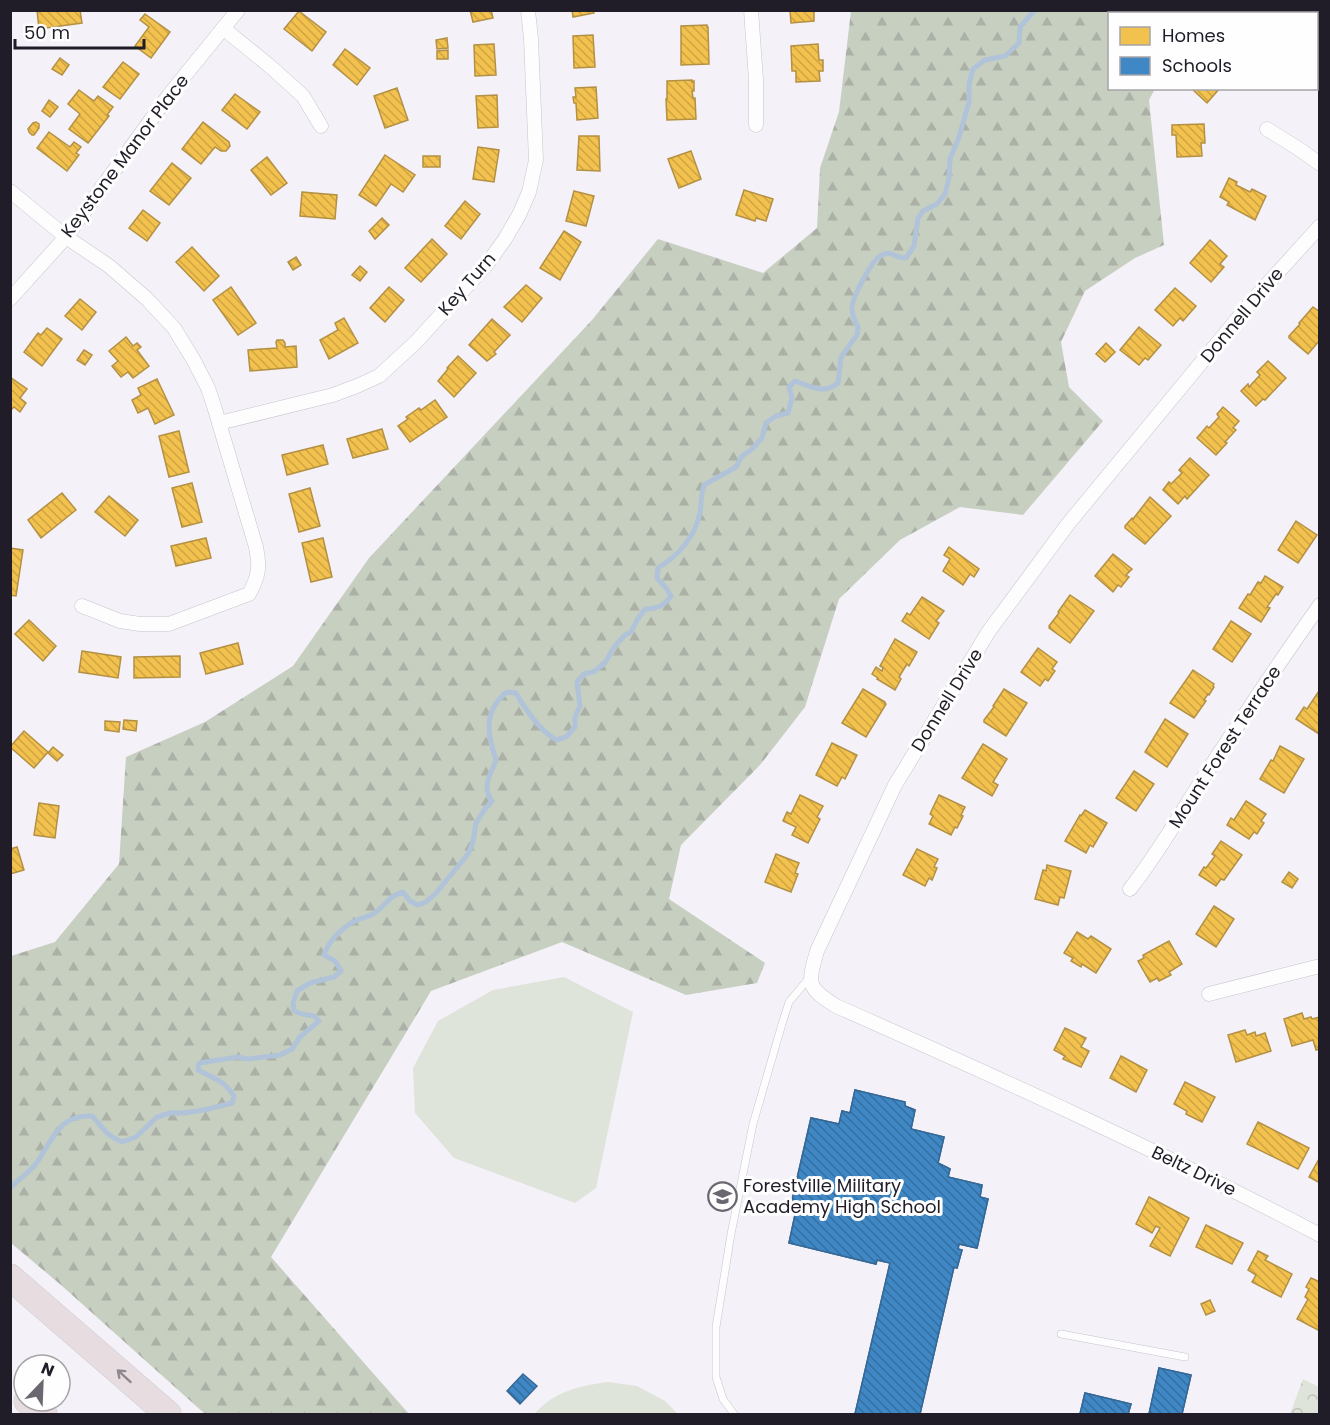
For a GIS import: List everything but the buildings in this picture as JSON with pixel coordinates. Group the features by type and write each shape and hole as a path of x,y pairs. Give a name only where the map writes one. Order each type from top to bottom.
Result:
{"highway":[{"path":"10,1277 168,1414"}],"street":[{"name":"Keystone Manor Place","path":"10,299 66,237 169,95 238,10"},
{"name":"Key Turn","path":"219,423 333,395 379,376 416,342 487,264 519,215 529,192 536,160 528,10"},
{"path":"751,10 756,80 756,125"},
{"path":"223,28 303,96 321,126"},
{"path":"1266,129 1320,164"},
{"path":"10,191 66,237 109,266 147,299 174,328 208,388 259,562 258,573 249,594 168,624 120,621 82,606"},
{"name":"Donnell Drive","path":"810,978 817,951 895,785 989,631 1068,524 1246,309 1320,226"},
{"name":"Mount Forest Terrace","path":"1131,889 1149,866 1208,771 1320,605"},
{"path":"1209,994 1320,966"},
{"name":"Beltz Drive","path":"810,978 812,986 820,996 836,1006 987,1072 1254,1200 1320,1235"}],"lane":[{"path":"734,1414 723,1399 716,1377 716,1327 731,1234 753,1124 782,1024 789,1002 810,978"},
{"path":"1061,1335 1185,1357"}],"green space":[{"path":"851,11 1298,11 1108,12 1108,90 1154,90 1149,100 1164,245 1135,258 1085,291 1061,342 1069,387 1103,421 1023,515 960,507 900,540 839,599 805,707 760,765 681,845 669,899 765,963 757,983 686,995 562,942 431,991 271,1257 409,1414 205,1414 11,1243 11,956 55,942 119,864 126,757 205,722 293,666 369,558 592,320 658,239 763,273 817,228 820,168 839,112"},
{"path":"564,977 633,1012 596,1188 575,1203 454,1158 415,1113 413,1068 438,1021 493,990"},
{"path":"1303,1379 1319,1387 1319,1414 1290,1414"},
{"path":"608,1382 637,1386 665,1401 678,1414 534,1414 550,1400 568,1391"}],"waterway":[{"path":"10,1188 35,1165 57,1132 71,1120 92,1116 108,1134 122,1142 136,1137 157,1117 232,1103 234,1096 226,1086 198,1070 199,1063 238,1057 248,1059 280,1055 292,1049 300,1037 319,1021 314,1016 294,1011 293,1003 297,991 310,983 334,977 341,971 335,961 324,955 336,935 355,921 373,914 398,894 403,892 410,901 418,905 426,902 436,893 468,854 473,842 476,823 492,801 487,785 496,760 489,723 499,699 507,692 516,693 533,719 556,740 566,737 575,727 575,717 580,706 577,682 584,674 593,672 605,663 614,647 631,632 645,609 660,606 671,596 657,578 658,568 679,552 690,538 698,522 704,485 736,467 742,456 762,438 766,423 776,416 788,413 792,398 789,387 795,381 822,389 833,387 838,383 841,357 857,335 858,327 852,309 855,297 872,265 881,255 889,253 906,258 914,246 918,218 923,211 937,204 945,194 950,159 969,102 969,84 973,69 985,60 1005,56 1019,43 1020,27 1035,10"}],"place":[{"name":"Forestville Military Academy High School","path":"722,1196"}]}
